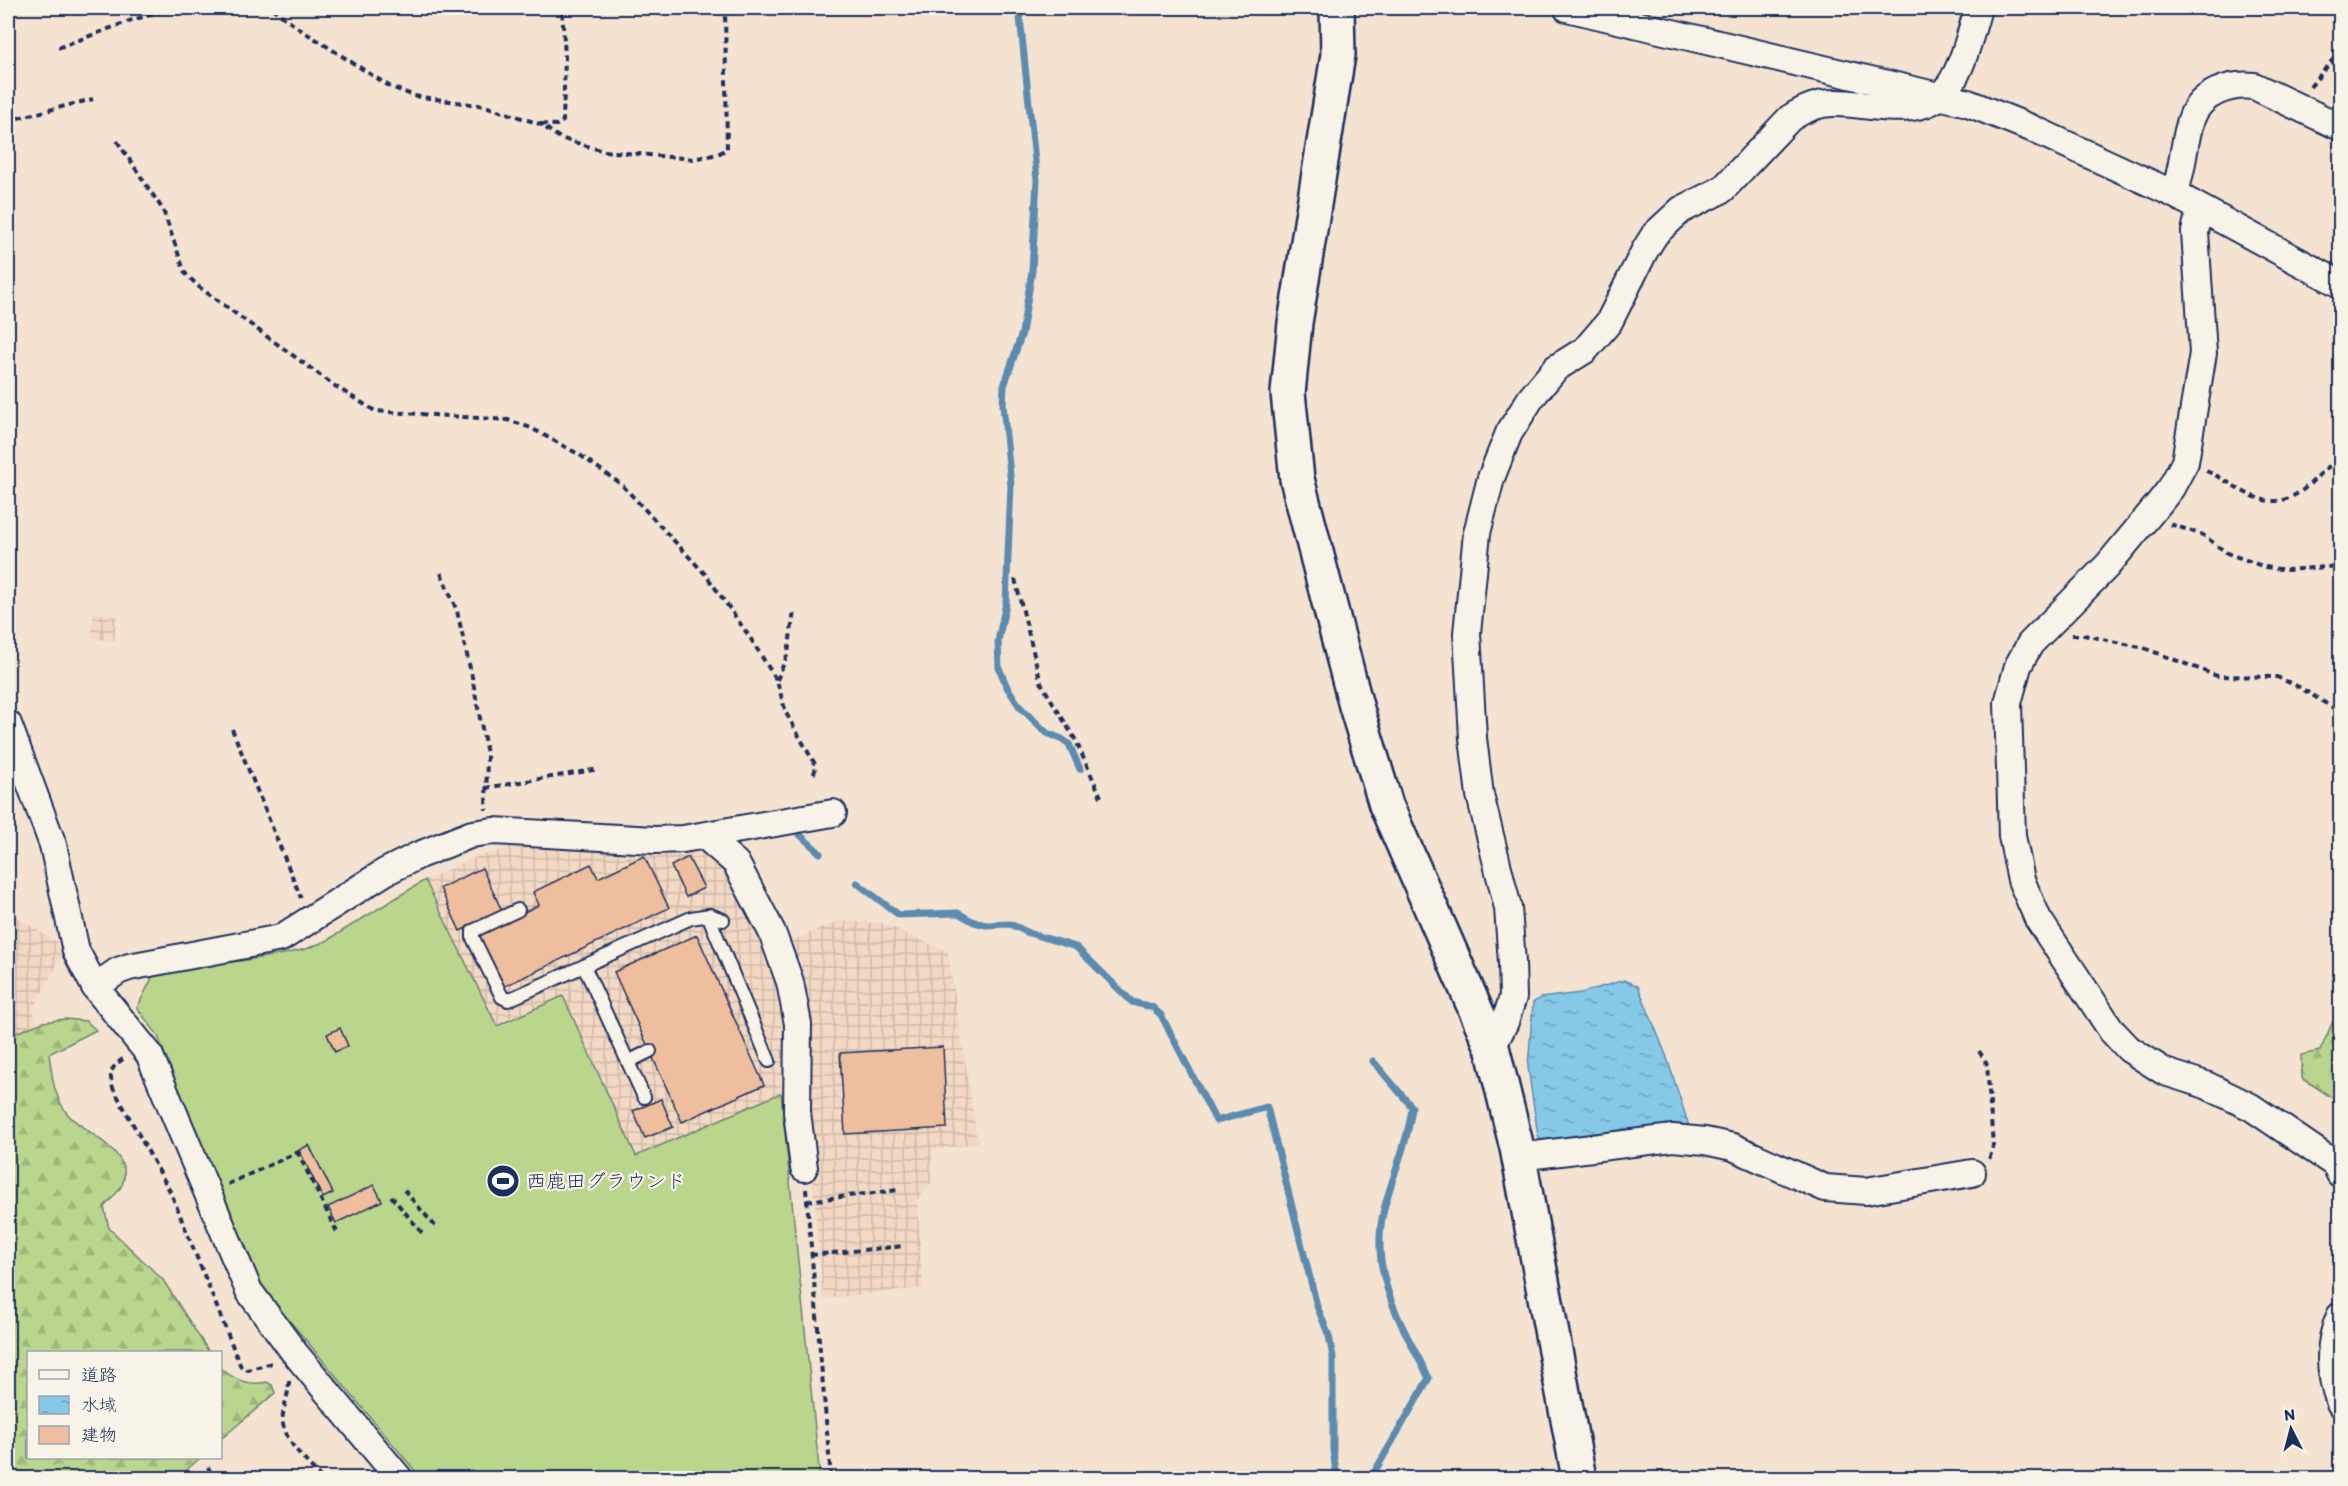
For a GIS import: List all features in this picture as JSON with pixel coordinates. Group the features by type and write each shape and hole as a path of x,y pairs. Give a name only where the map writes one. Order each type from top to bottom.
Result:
{"street":[{"path":"1337,8 1338,55 1295,323 1288,393 1297,479 1356,706 1386,805 1492,1047 1519,1157 1579,1479"},
{"path":"1567,8 1968,103 2031,128 2174,194 2340,284"},
{"path":"1492,1047 1513,997 1512,963 1508,908 1480,795 1473,738 1467,633 1477,533 1491,478 1509,433 1531,398 1556,368 1585,350 1609,322 1655,234 1681,210 1723,189 1791,118 1803,110 1824,104 1917,106 1941,95 1954,77 1964,55 1978,8"},
{"path":"2174,194 2180,177 2192,116 2211,94 2221,89 2244,85 2254,86 2340,127"},
{"path":"2200,209 2195,232 2203,353 2184,462 2171,488 2107,566 2031,644 2018,666 2008,703 2012,836 2021,880 2038,919 2112,1031 2129,1049 2165,1072 2206,1086 2251,1107 2335,1164 2340,1174"},
{"path":"8,724 53,845 76,951 95,987 149,1054 249,1291 290,1356 399,1479"},
{"path":"95,987 118,971 129,967 281,938 385,872 419,855 472,834 493,831 655,840 706,837 833,813"},
{"path":"706,837 736,863 772,932 790,982 798,1024 797,1112 804,1168"},
{"path":"1519,1157 1673,1138 1706,1141 1733,1147 1825,1188 1866,1191 1972,1173"},
{"path":"2340,1316 2330,1350 2331,1373 2340,1403"}],"lane":[{"path":"518,910 473,931 473,938 502,997 508,1000 691,918 710,915 723,920"},
{"path":"710,915 769,1061"},
{"path":"584,966 644,1097"},
{"path":"628,1062 650,1051"}],"path":[{"path":"58,48 165,9 176,8"},
{"path":"272,8 295,26 389,86 414,96 485,106 540,124 557,125 563,121 565,57 562,8"},
{"path":"540,124 560,138 604,151 693,159 718,154 727,149 724,8"},
{"path":"2310,88 2340,51"},
{"path":"18,118 93,99"},
{"path":"117,141 163,210 185,273 199,286 334,386 375,411 508,420 531,428 580,455 622,485 706,575 749,636 777,681 786,713 816,766 813,778"},
{"path":"2184,462 2209,472 2255,498 2282,501 2300,492 2332,464 2340,460"},
{"path":"2146,518 2203,535 2226,553 2265,567 2287,570 2325,566 2340,567"},
{"path":"441,573 457,611 487,754 485,788 488,808 472,834"},
{"path":"1015,579 1041,683 1075,740 1101,797"},
{"path":"777,681 788,653 794,611"},
{"path":"2047,626 2061,635 2084,635 2144,648 2217,676 2277,677 2299,687 2340,712"},
{"path":"232,729 310,921"},
{"path":"485,788 599,769"},
{"path":"142,1044 113,1065 109,1074 113,1088 171,1193 241,1367 248,1370 254,1369 290,1356 289,1391 283,1415 283,1427 288,1437 321,1479"},
{"path":"1972,1173 1983,1169 1991,1157 1993,1146 1987,1064 1979,1051"},
{"path":"222,1187 298,1151 338,1234"},
{"path":"804,1168 831,1479"},
{"path":"404,1190 435,1226"},
{"path":"807,1202 898,1190"},
{"path":"391,1196 423,1234"},
{"path":"812,1255 904,1246"},
{"path":"208,1467 213,1479"}],"shaded area":[{"path":"94,613 117,616 114,641 91,638"},
{"path":"516,846 641,852 718,849 764,939 794,940 838,921 882,923 948,952 978,1143 932,1150 931,1183 917,1199 923,1288 823,1299 812,1172 817,1165 809,1093 809,1011 800,958 775,960 784,1038 781,1093 636,1156 563,996 497,1027 425,880 476,857"},
{"path":"8,912 57,942 61,957 33,1009 37,1024 8,1036"}],"green space":[{"name":"西鹿田グラウンド","path":"425,880 497,1026 563,996 636,1156 781,1093 820,1478 421,1478 254,1278 157,1034 137,1008 154,974 306,949 326,941"},
{"path":"2340,1005 2340,1103 2302,1078 2301,1055 2320,1051"},
{"path":"65,1019 86,1021 96,1030 49,1054 56,1091 66,1112 114,1152 121,1162 124,1173 122,1185 104,1207 109,1228 163,1280 208,1351 27,1351 27,1459 199,1459 177,1478 8,1478 8,1036 43,1022"},
{"path":"222,1370 243,1381 267,1382 272,1385 275,1393 222,1438"}],"water":[{"path":"1624,980 1638,986 1666,1055 1689,1126 1637,1129 1542,1142 1538,1136 1528,1067 1533,1003 1540,998 1581,993"}],"building":[{"path":"644,856 669,908 503,987 479,934 539,905 533,892 591,864 598,878"},
{"path":"688,857 704,888 686,897 671,866"},
{"path":"482,868 502,911 460,931 440,888"},
{"path":"697,935 764,1085 682,1122 614,972"},
{"path":"340,1028 348,1046 335,1052 327,1034"},
{"path":"943,1047 947,1128 845,1134 840,1053"},
{"path":"661,1099 673,1127 645,1138 633,1111"},
{"path":"309,1145 333,1193 323,1198 299,1150"},
{"path":"374,1185 382,1201 336,1223 328,1207"}],"waterway":[{"path":"1019,8 1037,180 1032,271 1022,333 1004,386 1003,405 1011,485 1006,603 998,641 999,668 1007,687 1020,707 1047,733 1069,744 1080,769"},
{"path":"799,834 820,853"},
{"path":"857,883 899,915 958,913 974,922 986,925 1010,924 1029,933 1076,947 1132,1002 1152,1007 1161,1015 1216,1121 1267,1107 1317,1306 1329,1336 1333,1357 1333,1451 1337,1478"},
{"path":"1371,1478 1429,1378 1398,1318 1390,1297 1380,1255 1380,1232 1384,1209 1404,1145 1412,1107 1373,1061"}],"place":[{"name":"西鹿田グラウンド","path":"503,1181"}]}
